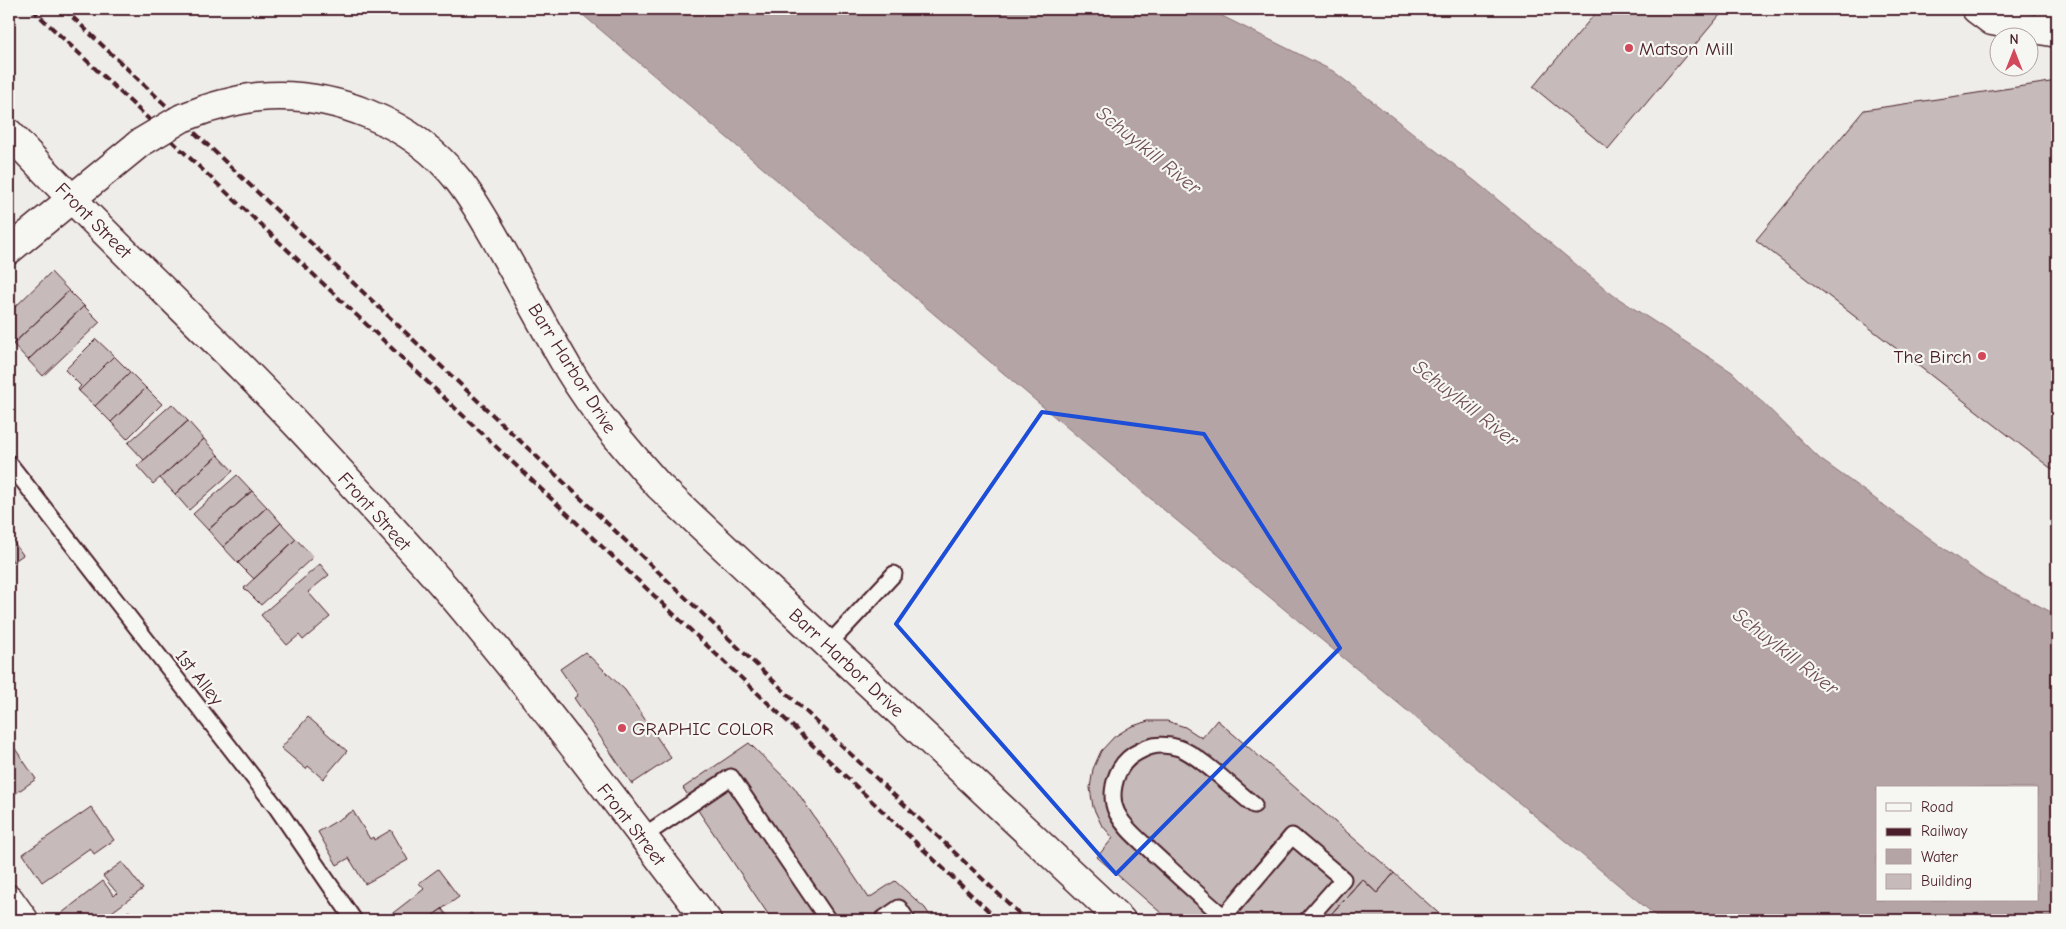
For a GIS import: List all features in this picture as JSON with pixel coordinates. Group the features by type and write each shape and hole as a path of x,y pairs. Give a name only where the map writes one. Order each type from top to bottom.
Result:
{"street":[{"path":"1976,9 1992,21 2048,24"},
{"name":"Barr Harbor Drive","path":"9,250 140,143 182,118 206,109 257,97 308,98 360,110 413,138 458,180 478,208 569,370 608,427 659,486 1121,920"},
{"name":"Front Street","path":"9,133 323,452 448,591 513,670 707,920"},
{"path":"9,899 24,920"}],"lane":[{"name":"1st Alley","path":"9,462 277,808 354,920"},
{"path":"828,645 894,574"},
{"path":"1254,805 1194,756 1180,748 1164,745 1148,746 1134,754 1122,765 1115,779 1113,795 1116,811 1124,825 1224,919 1292,836 1343,879 1306,920"},
{"path":"642,837 731,777 828,920"},
{"path":"883,919 899,908 907,920"}],"highlighted area":[{"path":"1042,412 1204,434 1340,648 1116,874 896,624"}],"water":[{"name":"Schuylkill River","path":"576,9 1212,9 1214,12 1333,71 1475,181 1613,295 1732,372 1820,459 1985,578 2057,615 2057,920 1661,920 1164,510"}],"building":[{"name":"Matson Mill","path":"1599,9 1725,9 1608,149 1533,87"},
{"name":"The Birch","path":"2057,81 2057,473 1756,240 1864,110"},
{"path":"51,272 69,291 9,348 9,313"},
{"path":"69,291 84,306 28,360 13,344"},
{"path":"84,306 100,322 43,376 28,360"},
{"path":"96,339 114,356 79,391 78,389 81,386 65,370"},
{"path":"114,356 130,372 95,406 79,391"},
{"path":"130,372 146,388 111,422 95,406"},
{"path":"146,388 162,404 127,439 111,422"},
{"path":"172,404 188,421 144,460 128,443"},
{"path":"188,421 204,439 153,484 137,466"},
{"path":"204,439 218,455 175,494 160,478"},
{"path":"218,455 233,471 189,510 175,494"},
{"path":"237,475 252,491 208,530 193,514"},
{"path":"252,491 267,507 223,547 208,530"},
{"path":"267,507 281,523 238,563 223,547"},
{"path":"281,523 296,539 254,579 238,563"},
{"path":"296,539 313,557 261,605 244,588"},
{"path":"13,541 23,555 13,562 9,555 9,544"},
{"path":"320,564 329,575 308,592 330,617 303,640 299,635 287,645 261,615"},
{"name":"GRAPHIC COLOR","path":"585,652 625,690 671,758 632,784 574,698 578,695 560,669"},
{"path":"308,717 347,751 323,779 308,766 306,769 281,748"},
{"path":"1217,720 1394,873 1377,893 1362,879 1326,920 1169,920 1097,857 1113,838 1101,824 1093,807 1090,788 1093,769 1101,751 1114,737 1130,727 1148,721 1167,721 1185,727 1202,738"},
{"path":"9,740 36,779 9,798"},
{"path":"749,743 794,787 869,898 895,881 925,908 933,920 772,920 683,788"},
{"path":"91,807 114,840 94,854 90,848 42,882 23,854"},
{"path":"353,811 370,839 373,837 374,840 391,830 408,860 365,884 349,858 337,865 318,832"},
{"path":"122,862 143,889 101,920 67,920 62,913 103,881 114,896 117,893 103,876"},
{"path":"438,869 459,897 426,920 385,920 424,889 419,883"},
{"path":"1394,873 1446,920 1326,920 1362,879 1377,893"},
{"path":"442,909 451,920 426,920"},
{"path":"129,911 136,920 115,920"},
{"path":"471,913 477,920 462,920"}],"railway":[{"path":"32,9 998,920"},
{"path":"64,9 1026,920"}],"place":[{"name":"Matson Mill","path":"1629,48"},
{"name":"The Birch","path":"1982,356"},
{"name":"GRAPHIC COLOR","path":"622,728"}]}
